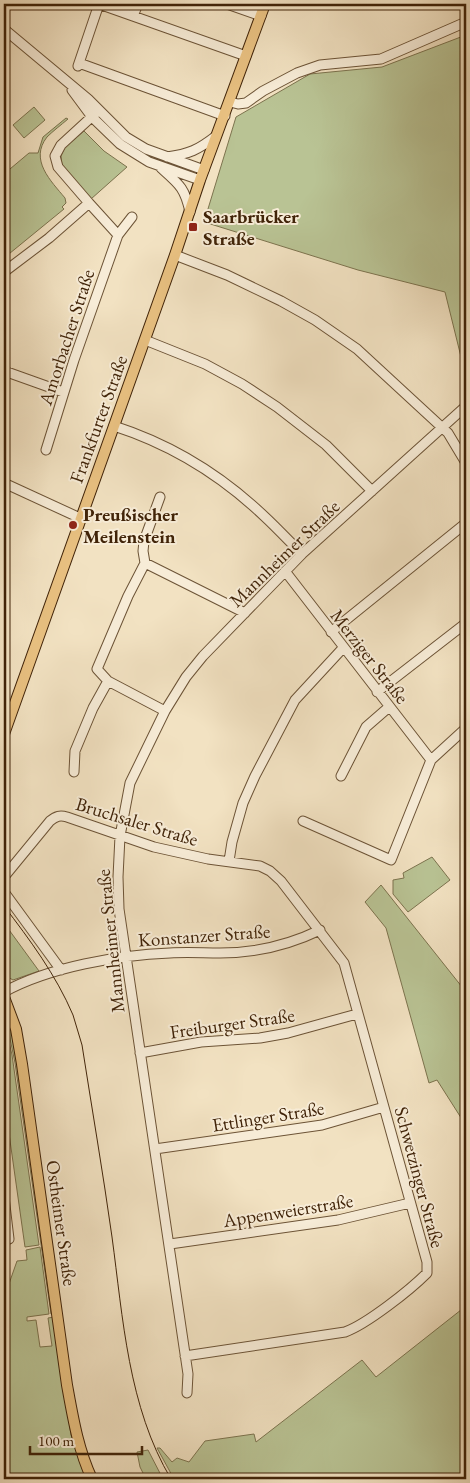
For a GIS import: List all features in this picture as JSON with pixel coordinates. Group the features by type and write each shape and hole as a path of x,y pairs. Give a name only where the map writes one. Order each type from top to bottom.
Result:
{"main road":[{"name":"Frankfurter Straße","path":"4,734 202,175 265,4"},
{"name":"Ostheimer Straße","path":"4,996 16,1028 22,1064 67,1386 82,1455 92,1479"},
{"name":"Ostheimer Straße","path":"82,1455 99,1479"}],"street":[{"path":"225,116 79,64 99,4 246,56"},
{"path":"134,16 138,4"},
{"path":"227,4 261,16"},
{"path":"230,102 246,103 263,91 297,73 320,65 388,57 466,22"},
{"path":"4,28 88,99 95,114 120,144 159,166 180,185 190,212"},
{"path":"95,114 146,149 202,175"},
{"path":"95,114 61,145 55,156 58,167 118,235"},
{"path":"166,157 190,153 202,148 216,136"},
{"path":"159,166 202,175"},
{"path":"4,272 49,238 89,203"},
{"name":"Amorbacher Straße","path":"46,450 63,392 118,235 132,217"},
{"path":"175,255 227,274 281,301 315,320 357,350 448,433 466,463"},
{"path":"145,340 204,364 242,384 277,407 326,445 372,491"},
{"path":"4,369 7,372 63,392"},
{"name":"Mannheimer Straße","path":"187,1393 188,1374 170,1244 119,909 118,859 120,836 130,783 165,711 186,677 203,656 302,554 466,406"},
{"path":"114,426 164,447 197,464 224,482 265,516 302,554"},
{"path":"4,483 80,518"},
{"path":"160,497 144,541 145,563 128,596 97,669 108,681 165,711"},
{"path":"331,632 466,523"},
{"path":"145,563 245,613"},
{"name":"Merziger Straße","path":"285,572 431,760"},
{"path":"378,692 466,624"},
{"path":"229,861 232,842 243,803 295,700 343,648"},
{"path":"74,772 75,750 93,708 108,681"},
{"path":"341,776 366,727 389,707"},
{"path":"303,821 391,860 431,760 466,728"},
{"name":"Bruchsaler Straße","path":"4,877 55,817 67,817 120,836 180,854 260,866 270,871 281,881 320,930"},
{"path":"4,892 61,970"},
{"name":"Konstanzer Straße","path":"4,992 61,970 126,958 168,953 246,952 284,945 320,930"},
{"name":"Schwetzinger Straße","path":"185,1356 345,1332 362,1324 427,1273 427,1262 344,963 320,930"},
{"name":"Freiburger Straße","path":"140,1053 200,1042 278,1035 357,1014"},
{"name":"Ettlinger Straße","path":"155,1149 322,1125 384,1107"},
{"path":"4,1197 9,1239 4,1240"},
{"name":"Appenweierstraße","path":"170,1244 338,1220 410,1203"}],"green space":[{"path":"466,35 466,371 445,292 358,270 204,222 236,117 310,74 382,67"},
{"path":"34,107 45,120 24,138 13,125"},
{"path":"66,118 68,119 47,137 40,154 44,170 65,198 66,203 62,207 64,209 4,258 4,174 29,153 38,153 43,137"},
{"path":"84,131 104,151 127,167 91,199 62,166 61,156 65,147"},
{"path":"432,857 450,880 408,912 393,894 393,880 404,878 403,873"},
{"path":"381,885 466,992 466,1130 465,1124 437,1080 429,1083 386,928 365,902"},
{"path":"4,923 39,971 13,980 6,976 4,972"},
{"path":"4,1009 11,1028 16,1059 52,1314 15,1063"},
{"path":"4,1019 12,1055 39,1245 25,1247 4,1098"},
{"path":"40,1247 49,1314 27,1317 27,1321 36,1320 40,1347 52,1346 48,1318 54,1317 71,1435 88,1479 4,1479 4,1298 17,1261 27,1260 26,1250"},
{"path":"466,1306 466,1479 174,1479 157,1448 160,1448 172,1462 177,1458 189,1462 205,1441 254,1434 256,1442 362,1360 376,1377"},
{"path":"148,1450 163,1479 146,1479 140,1467 137,1452"}],"tram line":[{"path":"4,906 33,945 59,986 73,1015 82,1045 109,1213 124,1330 136,1392 145,1422 171,1479"}],"place":[{"name":"Saarbrücker Straße","path":"193,227"},
{"name":"Preußischer Meilenstein","path":"73,525"}]}
